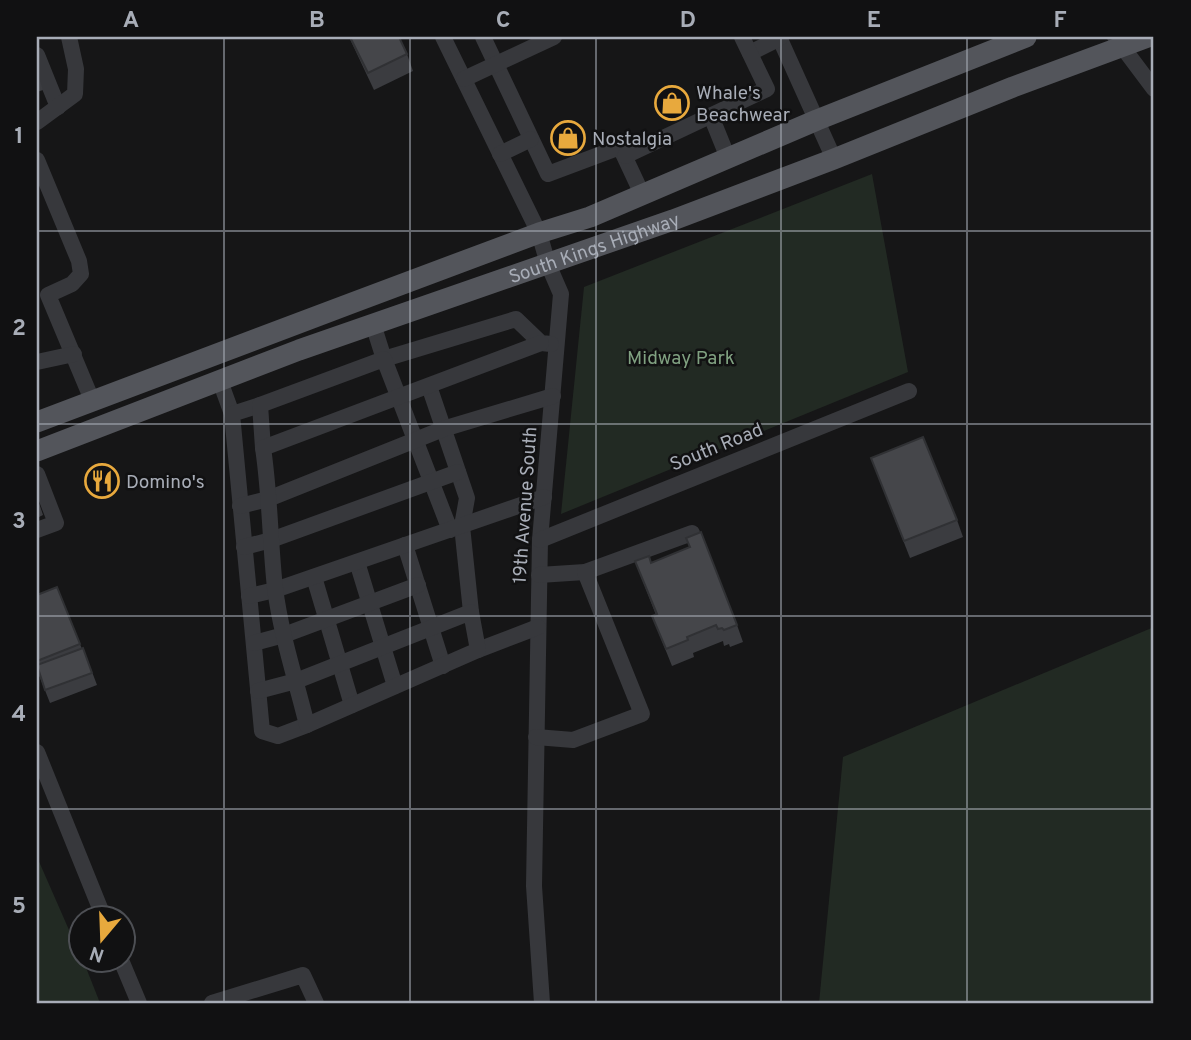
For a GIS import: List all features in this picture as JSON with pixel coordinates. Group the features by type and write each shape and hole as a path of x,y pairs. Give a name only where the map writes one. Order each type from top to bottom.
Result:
{"main road":[{"name":"South Kings Highway","path":"37,451 373,324 673,220 834,159 1118,42 1148,37"},
{"name":"South Kings Highway","path":"37,422 539,233 590,217 817,120 1019,38"}],"street":[{"path":"37,122 75,93 76,69 69,37"},
{"name":"19th Avenue South","path":"443,37 539,233 561,294 539,575 534,886 542,1003"},
{"path":"483,37 548,174 620,147 642,194"},
{"path":"464,79 554,37"},
{"path":"625,156 767,89 743,37"},
{"path":"750,53 780,38 834,159"},
{"path":"1118,42 1154,89"},
{"path":"37,55 58,107"},
{"path":"711,116 728,158"},
{"path":"500,153 531,139"},
{"path":"37,160 79,261 81,274 72,284 42,297 74,354 92,400"},
{"path":"232,414 384,359 516,319 541,343"},
{"path":"373,324 415,440 456,528 478,650"},
{"path":"236,462 541,343 558,345"},
{"path":"38,357 74,354"},
{"path":"220,380 232,414 262,731 278,736 538,627"},
{"path":"429,386 467,498 456,528"},
{"name":"South Road","path":"540,540 909,390"},
{"path":"240,506 268,499 443,429 553,396"},
{"path":"260,405 275,590 307,725"},
{"path":"244,547 271,540 458,472"},
{"path":"37,476 57,523 37,529"},
{"path":"249,596 314,577 544,497"},
{"path":"539,575 585,572 692,533"},
{"path":"405,545 443,666"},
{"path":"357,562 395,686"},
{"path":"536,737 573,740 642,714 585,572"},
{"path":"314,577 352,705"},
{"path":"254,643 327,620 418,585"},
{"path":"258,691 296,681 471,612"},
{"path":"37,754 98,904"},
{"path":"127,974 139,1003"},
{"path":"212,1003 303,975 316,1003"}],"green space":[{"name":"Midway Park","path":"872,174 908,372 561,514 584,287"},
{"path":"1154,627 1154,1003 819,1003 843,757"},
{"path":"37,857 66,923 66,974 89,974 100,1003 37,1003"}],"building":[{"path":"350,37 399,37 407,54 368,73"},
{"path":"923,437 957,520 904,541 871,458"},
{"path":"701,532 737,625 724,630 718,629 716,625 666,649 652,616 657,614 635,561 649,556 651,563 690,547 686,538"},
{"path":"57,587 80,644 37,661 37,595"},
{"path":"83,648 92,673 45,690 37,665"}],"place":[{"name":"Whale's Beachwear","path":"672,103"},
{"name":"Nostalgia","path":"568,138"},
{"name":"Domino's","path":"102,481"}]}
